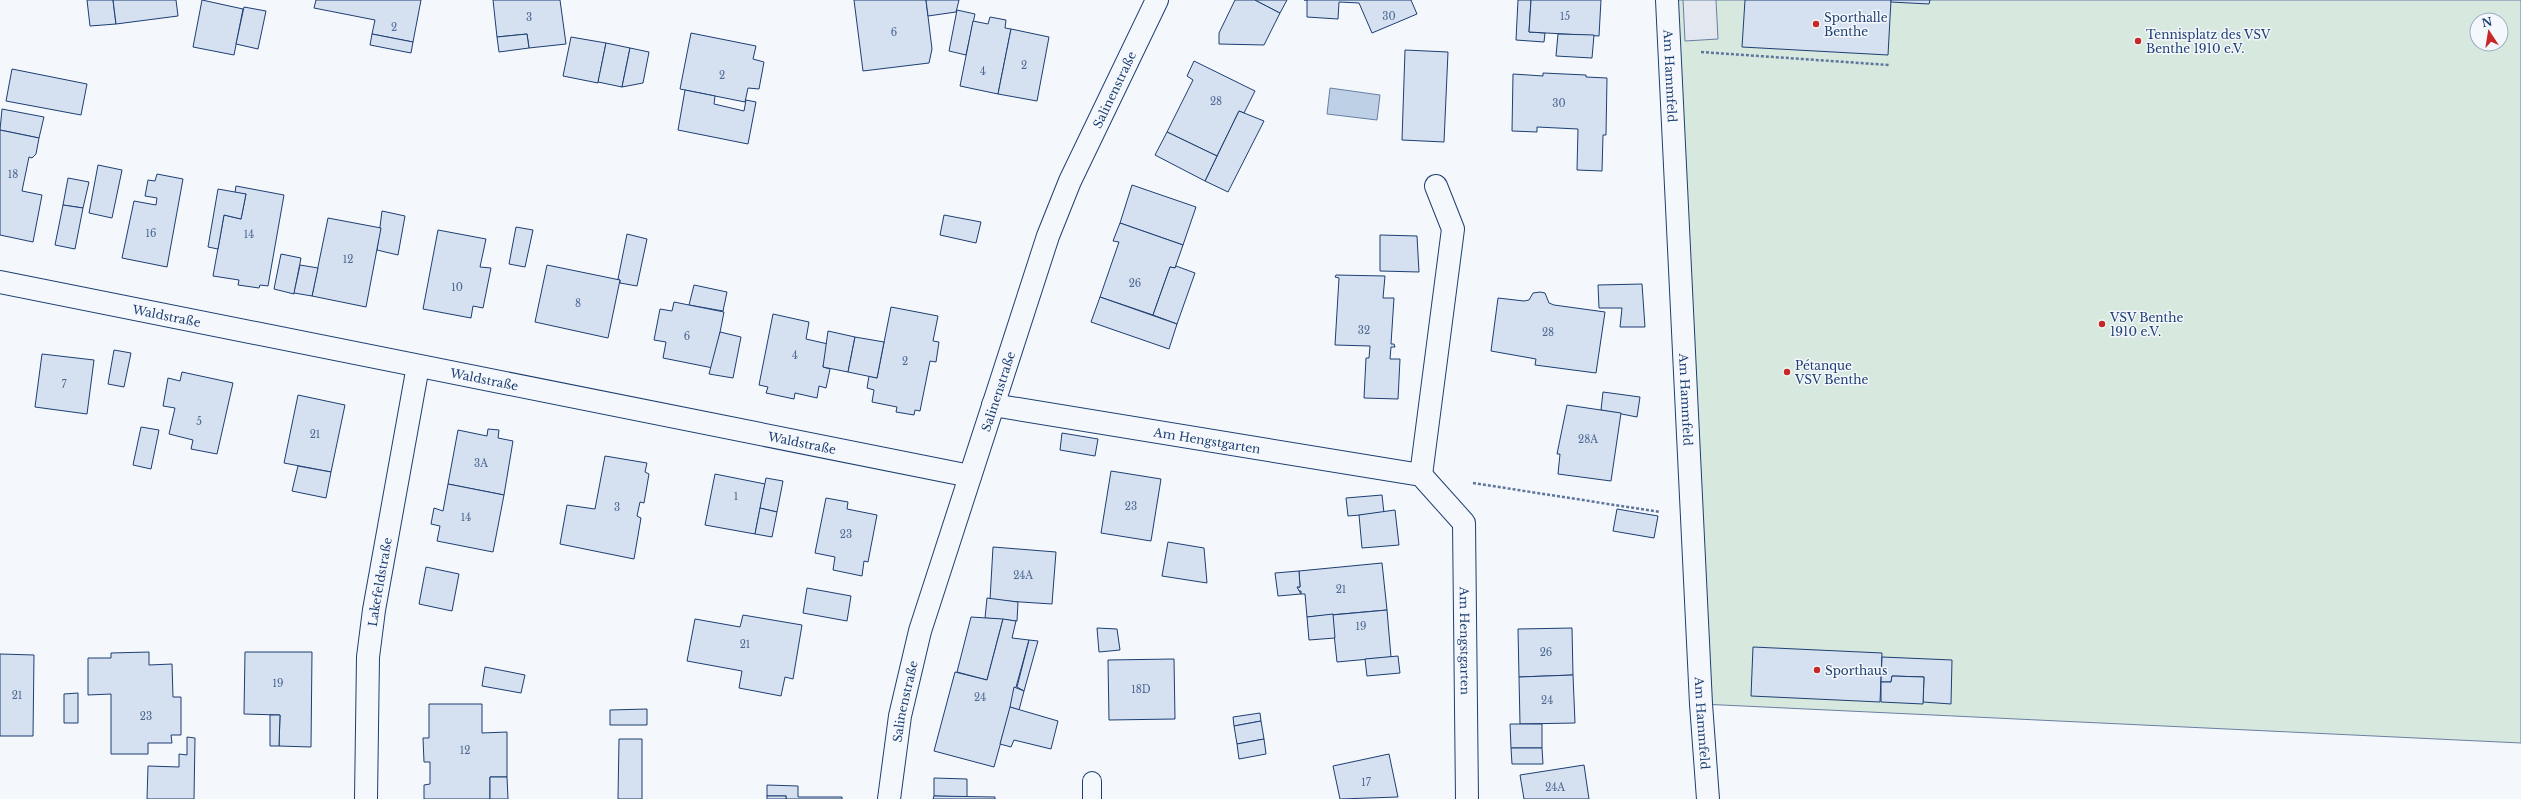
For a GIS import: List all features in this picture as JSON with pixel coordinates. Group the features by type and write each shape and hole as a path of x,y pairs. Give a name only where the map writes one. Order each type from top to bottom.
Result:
{"street":[{"name":"Salinenstraße","path":"889,799 900,716 920,631 1048,236 1070,182 1158,0"},
{"name":"Am Hammfeld","path":"1667,0 1700,704 1708,799"},
{"path":"1421,475 1453,229 1436,186"},
{"name":"Waldstraße","path":"0,282 970,476"},
{"name":"Lakefeldstraße","path":"366,799 368,657 374,610 418,366"},
{"name":"Am Hengstgarten","path":"993,404 1421,475 1464,524 1467,799"}],"lane":[{"path":"1092,781 1092,799"}],"path":[{"path":"1669,50 1888,65"},
{"path":"1421,475 1692,517"}],"shaded area":[{"name":"VSV Benthe 1910 e.V.","path":"1667,0 2521,0 2521,743 1701,704"},
{"path":"1683,0 1716,0 1718,39 1685,41"}],"water":[{"path":"1330,88 1380,95 1377,120 1327,114"}],"building":[{"path":"87,0 113,0 116,24 90,26"},
{"path":"113,0 176,0 178,16 116,24"},
{"path":"202,0 243,9 234,55 193,47"},
{"path":"316,0 421,0 413,42 372,34 375,20 314,8"},
{"path":"493,0 560,0 566,44 529,48 527,34 497,37"},
{"path":"854,0 926,0 932,49 929,63 863,71"},
{"path":"926,0 959,0 956,12 928,16"},
{"path":"1235,0 1255,0 1280,13 1264,45 1219,44 1219,33"},
{"path":"1255,0 1287,0 1280,13"},
{"path":"1307,0 1411,0 1417,14 1372,33 1359,3 1339,2 1338,19 1307,17"},
{"path":"1518,0 1531,0 1529,32 1545,33 1544,42 1516,40"},
{"path":"1531,0 1601,0 1599,36 1529,32"},
{"name":"Sporthalle Benthe","path":"1745,0 1891,0 1888,55 1742,47"},
{"path":"1891,0 1930,0 1929,4 1891,2"},
{"path":"244,7 266,11 258,49 236,44"},
{"path":"957,10 975,14 966,55 949,51"},
{"path":"990,17 1006,20 1005,28 1011,29 998,94 960,86 973,21 988,24"},
{"path":"1011,29 1049,37 1037,101 998,94"},
{"path":"691,33 756,46 753,59 764,62 759,89 748,88 745,102 680,89"},
{"path":"372,34 413,42 411,53 370,45"},
{"path":"527,34 529,48 499,52 497,37"},
{"path":"1558,34 1594,35 1592,58 1556,56"},
{"path":"571,37 606,43 598,83 563,76"},
{"path":"606,43 630,48 622,87 598,82"},
{"path":"630,48 649,52 643,83 622,87"},
{"path":"1405,50 1448,52 1444,142 1402,140"},
{"path":"1194,61 1255,91 1244,113 1239,111 1217,156 1167,132 1193,80 1187,76"},
{"path":"12,69 87,84 81,115 6,101"},
{"path":"1543,73 1586,75 1586,77 1607,78 1606,135 1603,135 1602,171 1577,170 1578,129 1537,127 1537,132 1512,131 1513,74 1543,76"},
{"path":"685,90 715,96 714,104 744,111 746,100 756,102 748,144 678,130"},
{"path":"2,109 44,117 39,138 0,130"},
{"path":"1239,111 1264,121 1228,192 1205,181"},
{"path":"0,130 39,138 36,154 32,158 29,157 22,191 42,195 33,242 0,235"},
{"path":"1167,132 1217,156 1205,181 1155,155"},
{"path":"98,165 122,170 112,218 89,213"},
{"path":"157,174 183,179 167,267 122,258 134,201 156,205 157,198 145,196 148,180 155,181"},
{"path":"68,178 89,182 83,208 63,205"},
{"path":"1132,185 1196,207 1183,245 1120,223"},
{"path":"236,186 284,195 268,286 260,285 259,288 238,285 239,280 213,276 224,215 241,219 246,194 235,193"},
{"path":"218,189 246,194 241,219 224,215 218,249 208,247"},
{"path":"63,205 83,208 75,249 55,245"},
{"path":"382,211 405,216 398,255 377,250"},
{"path":"944,215 981,222 976,243 940,235"},
{"path":"328,218 381,228 366,307 312,296"},
{"path":"1120,223 1183,245 1175,268 1170,267 1153,315 1100,297 1119,242 1113,241"},
{"path":"516,227 533,230 525,267 509,264"},
{"path":"438,230 486,239 480,267 491,268 483,308 473,306 471,318 423,309"},
{"path":"627,234 647,239 637,286 620,283 620,280 618,279"},
{"path":"1380,235 1417,236 1419,272 1380,271"},
{"path":"281,254 301,258 294,294 274,289"},
{"path":"300,265 318,268 312,296 294,293"},
{"path":"547,265 620,280 608,338 535,322"},
{"path":"1176,266 1195,273 1177,324 1153,315 1170,267 1175,268"},
{"path":"1336,275 1385,276 1383,298 1394,298 1391,344 1394,344 1395,347 1391,347 1390,359 1400,359 1398,399 1364,398 1366,358 1369,358 1370,346 1335,345 1339,278 1335,277"},
{"path":"1642,284 1645,327 1620,327 1622,308 1599,308 1598,285"},
{"path":"694,285 727,292 723,311 689,305"},
{"path":"1533,293 1545,293 1549,303 1554,305 1605,312 1596,373 1535,365 1536,359 1491,351 1498,298 1524,301 1529,300"},
{"path":"1100,297 1177,324 1169,349 1091,322"},
{"path":"674,302 724,312 713,368 663,358 666,342 654,340 660,309 672,311"},
{"path":"891,307 938,316 933,341 939,342 936,362 930,361 920,411 915,410 914,415 896,412 897,407 872,402 874,390 867,388 869,376 877,378"},
{"path":"773,314 809,322 806,339 828,344 823,367 830,369 826,388 819,386 817,398 795,393 794,399 766,393 768,387 759,385"},
{"path":"828,331 855,337 848,372 823,367"},
{"path":"720,332 741,337 733,378 709,374"},
{"path":"855,337 884,342 877,378 848,372"},
{"path":"114,350 131,353 124,387 108,384"},
{"path":"42,354 94,360 87,414 35,407"},
{"path":"182,372 233,383 217,454 191,449 193,440 169,434 175,408 163,406 168,378 180,381"},
{"path":"1603,392 1640,397 1637,417 1601,410"},
{"path":"298,395 345,405 331,472 284,463"},
{"path":"1567,405 1621,413 1611,481 1558,474 1560,454 1557,454"},
{"path":"141,427 159,430 151,469 133,465"},
{"path":"488,429 499,430 498,438 513,441 504,495 448,484 458,430 487,436"},
{"path":"1062,433 1098,439 1095,456 1060,450"},
{"path":"605,456 647,463 645,472 649,474 644,503 640,502 637,516 641,518 634,559 560,544 567,505 595,509"},
{"path":"298,466 331,472 326,498 292,491"},
{"path":"1111,471 1161,479 1151,541 1101,533"},
{"path":"715,474 765,484 755,534 705,525"},
{"path":"766,478 783,481 777,512 760,508"},
{"path":"448,484 504,495 493,552 437,541 440,526 431,524 434,508 443,511"},
{"path":"1382,495 1384,513 1348,516 1346,498"},
{"path":"826,498 848,502 847,509 877,515 868,562 864,561 862,576 833,570 835,557 815,553"},
{"path":"760,508 777,512 772,537 755,534"},
{"path":"1617,509 1658,516 1654,538 1613,531"},
{"path":"1395,510 1399,545 1362,548 1359,515"},
{"path":"1168,542 1204,548 1207,583 1162,576"},
{"path":"993,547 1056,552 1052,604 990,600"},
{"path":"1382,563 1387,610 1307,617 1305,594 1301,594 1301,591 1298,591 1297,587 1300,587 1299,571"},
{"path":"426,567 459,574 452,611 419,604"},
{"path":"1299,571 1300,587 1297,587 1301,594 1278,596 1275,573"},
{"path":"807,588 851,596 847,621 803,613"},
{"path":"987,598 1018,602 1017,621 985,618"},
{"path":"1387,610 1391,657 1337,662 1332,615"},
{"path":"1333,614 1335,638 1309,640 1307,617"},
{"path":"743,615 802,625 793,679 785,677 781,696 739,688 742,671 687,661 695,619 740,627"},
{"path":"971,617 1003,619 987,680 957,672"},
{"path":"1003,619 1016,621 1012,638 1029,640 994,767 934,751 955,672 987,680"},
{"path":"1097,628 1117,629 1120,650 1099,652"},
{"path":"1572,628 1573,675 1519,677 1518,629"},
{"path":"1029,640 1038,641 1024,691 1017,687"},
{"name":"Sporthaus","path":"1753,647 1882,653 1880,702 1751,696"},
{"path":"149,652 149,665 172,664 173,697 181,697 181,735 171,735 172,743 148,743 148,754 111,754 111,694 88,695 88,658 111,658 111,653"},
{"path":"245,652 312,652 311,747 279,746 280,715 244,714"},
{"path":"0,654 34,655 33,736 0,736"},
{"path":"1398,656 1400,673 1367,676 1365,659"},
{"path":"1882,657 1952,660 1951,704 1923,702 1924,677 1892,676 1891,682 1881,682"},
{"path":"1174,659 1175,719 1109,720 1108,660"},
{"path":"485,667 525,675 521,693 482,686"},
{"path":"1573,675 1575,723 1520,724 1519,677"},
{"path":"1892,676 1924,677 1923,704 1881,702 1881,682 1891,682"},
{"path":"1014,687 1024,691 1019,710 1010,707"},
{"path":"78,693 78,723 64,723 64,694"},
{"path":"429,704 482,704 482,733 507,732 507,777 490,777 490,799 424,799 424,785 430,784 430,762 424,762 423,738 429,738"},
{"path":"1010,707 1058,721 1051,749 1014,740 1011,747 1000,744"},
{"path":"647,709 647,725 610,725 610,710"},
{"path":"1260,713 1261,721 1234,726 1233,717"},
{"path":"270,715 280,715 279,746 270,746"},
{"path":"1261,721 1264,739 1237,744 1234,726"},
{"path":"1510,724 1542,724 1542,748 1511,748"},
{"path":"187,737 195,738 194,799 147,799 148,766 179,767 179,754 187,755"},
{"path":"619,739 642,739 642,799 618,799"},
{"path":"1264,739 1266,754 1239,759 1237,744"},
{"path":"1511,748 1542,748 1543,764 1512,764"},
{"path":"1389,754 1398,797 1340,799 1333,766"},
{"path":"1584,765 1589,799 1524,799 1520,775"},
{"path":"490,777 507,777 508,799 490,799"},
{"path":"934,778 967,779 967,797 934,796"},
{"path":"767,785 798,786 798,797 842,797 842,799 786,799 786,796 767,796"},
{"path":"767,796 786,796 786,799 767,799"},
{"path":"934,796 995,797 995,799 933,799"}],"place":[{"name":"Sporthalle Benthe","path":"1816,24"},
{"name":"Tennisplatz des VSV Benthe 1910 e.V.","path":"2138,41"},
{"name":"VSV Benthe 1910 e.V.","path":"2102,324"},
{"name":"Pétanque VSV Benthe","path":"1787,372"},
{"name":"Sporthaus","path":"1817,670"}]}
